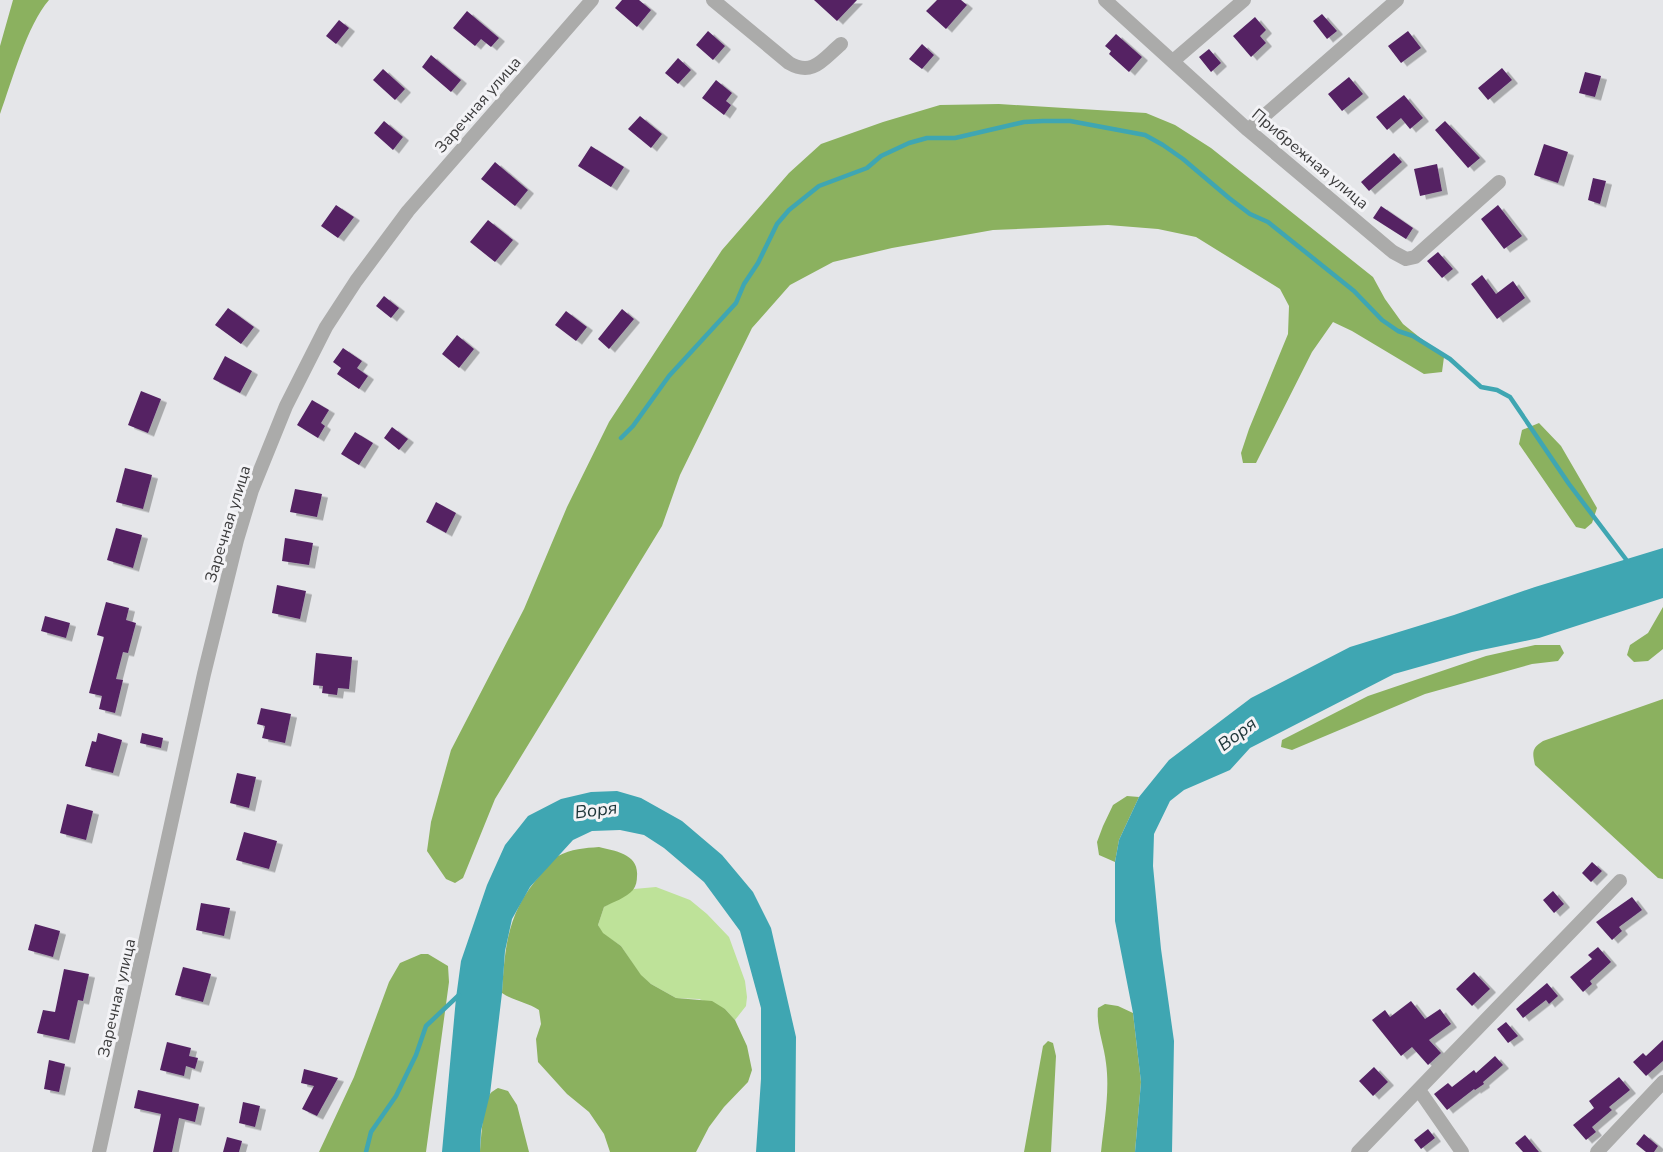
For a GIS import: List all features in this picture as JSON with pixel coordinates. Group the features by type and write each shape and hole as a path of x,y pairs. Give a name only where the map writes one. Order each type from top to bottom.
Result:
{"street":[{"name":"Заречная улица","path":"99,1152 204,675 237,540 252,490 286,406 326,327 356,281 408,212 592,0"},
{"path":"713,0 789,63 799,68 806,70 816,65 841,44"},
{"name":"Прибрежная улица","path":"1105,0 1248,130 1393,252 1406,259 1414,257 1499,182"},
{"path":"1173,61 1244,0"},
{"path":"1248,130 1396,0"},
{"path":"1358,1152 1620,881"},
{"path":"1597,1152 1663,1082"},
{"path":"1419,1090 1462,1152"}],"green space":[{"path":"13,0 49,0 27,38 0,114 0,46"},
{"path":"999,104 1146,113 1175,125 1211,148 1373,277 1403,324 1444,357 1442,372 1424,374 1333,322 1312,352 1256,463 1243,463 1241,453 1249,429 1288,334 1289,306 1280,289 1196,237 1158,229 1108,225 993,230 892,248 833,262 790,285 752,328 680,475 662,526 495,799 463,878 455,883 446,879 427,851 431,822 451,750 524,609 567,507 609,422 722,250 789,173 821,144 940,105"},
{"path":"1539,423 1561,446 1597,508 1592,523 1585,529 1576,527 1519,444 1522,430"},
{"path":"1663,607 1663,649 1648,661 1634,662 1627,655 1630,645 1648,633"},
{"path":"1535,645 1560,645 1564,653 1558,661 1532,664 1425,694 1292,750 1281,747 1282,740 1368,696 1486,656"},
{"path":"1663,699 1663,879 1658,878 1535,765 1533,754 1535,748 1543,741"},
{"path":"1127,796 1139,797 1119,840 1115,862 1099,855 1097,842 1113,805"},
{"path":"599,847 625,855 630,858 637,869 637,882 633,890 623,898 604,907 598,925 603,933 621,946 641,975 651,984 676,998 712,1001 725,1009 735,1020 747,1046 752,1070 748,1082 709,1127 696,1152 610,1152 604,1134 589,1112 567,1094 538,1062 536,1039 541,1024 539,1010 502,993 510,928 515,914 531,887 558,856 573,850"},
{"path":"656,887 690,900 729,937 745,981 747,997 746,1006 735,1020 725,1009 699,999 676,998 651,984 641,976 621,946 602,933 598,925 604,907 634,889"},
{"path":"421,954 428,954 448,966 449,982 426,1152 319,1152 354,1077 389,982 400,963"},
{"path":"1105,1004 1118,1006 1133,1013 1141,1082 1135,1152 1101,1152 1107,1085 1098,1008"},
{"path":"1048,1041 1053,1043 1056,1056 1051,1152 1024,1152 1043,1046"},
{"path":"498,1088 508,1091 517,1105 529,1152 480,1152 486,1105 490,1094"}],"water":[{"name":"Воря","path":"1663,548 1663,598 1539,638 1472,652 1394,674 1250,748 1230,770 1184,790 1170,801 1154,834 1153,866 1161,949 1174,1041 1172,1152 1135,1152 1141,1082 1133,1013 1115,921 1115,862 1119,840 1139,797 1169,760 1251,698 1350,647"},
{"name":"Воря","path":"617,791 641,798 682,821 722,855 753,892 771,928 796,1037 795,1152 756,1152 761,1079 761,1008 740,931 704,882 664,848 644,835 620,830 592,831 573,840 530,887 512,919 505,951 490,1094 481,1131 480,1152 442,1152 461,961 487,885 505,845 528,816 561,799 591,792"}],"building":[{"path":"622,0 639,0 651,10 637,27 615,8"},
{"path":"814,0 857,0 837,21"},
{"path":"937,0 961,0 967,5 946,29 926,11"},
{"path":"467,11 499,38 491,47 481,39 475,46 453,28"},
{"path":"1322,14 1337,31 1327,39 1313,21"},
{"path":"1255,17 1266,30 1260,36 1266,43 1251,57 1233,36"},
{"path":"339,20 349,28 336,44 326,36"},
{"path":"708,31 725,46 713,60 696,45"},
{"path":"1408,31 1421,48 1401,63 1388,46"},
{"path":"1116,34 1142,57 1129,72 1109,54 1111,51 1105,46"},
{"path":"922,44 934,55 922,69 909,59"},
{"path":"1209,49 1221,63 1211,72 1199,57"},
{"path":"431,55 461,80 451,92 422,67"},
{"path":"678,58 691,70 678,84 665,73"},
{"path":"1502,68 1512,80 1488,100 1478,88"},
{"path":"383,69 405,89 395,100 373,80"},
{"path":"1585,72 1601,76 1595,97 1579,93"},
{"path":"1349,77 1363,94 1342,111 1328,94"},
{"path":"716,80 732,93 726,101 731,105 724,115 702,98"},
{"path":"1404,95 1423,118 1410,129 1401,118 1387,130 1376,117"},
{"path":"640,116 662,134 651,148 628,129"},
{"path":"384,121 403,137 393,150 374,133"},
{"path":"1445,121 1480,158 1468,168 1435,130"},
{"path":"1544,144 1568,152 1558,183 1534,175"},
{"path":"591,146 624,167 611,187 578,166"},
{"path":"1394,153 1402,162 1369,191 1361,182"},
{"path":"495,162 528,190 515,206 481,179"},
{"path":"1437,164 1442,191 1420,196 1414,169"},
{"path":"1593,178 1606,181 1600,204 1588,200"},
{"path":"336,205 354,217 338,238 321,226"},
{"path":"1498,205 1522,236 1504,249 1481,219"},
{"path":"1381,206 1413,228 1406,239 1373,218"},
{"path":"488,220 513,240 495,262 470,242"},
{"path":"1438,252 1453,269 1442,278 1427,261"},
{"path":"1482,275 1496,294 1513,281 1525,298 1497,319 1471,284"},
{"path":"384,296 399,308 391,318 376,306"},
{"path":"228,308 254,327 241,344 215,325"},
{"path":"622,309 634,319 609,349 598,339"},
{"path":"566,311 587,327 576,341 555,325"},
{"path":"457,335 474,349 459,368 442,354"},
{"path":"343,348 362,361 357,368 368,376 359,389 337,374 341,368 333,362"},
{"path":"225,356 252,371 240,393 213,379"},
{"path":"141,391 161,399 148,433 128,425"},
{"path":"312,400 329,410 321,423 325,426 318,438 297,425"},
{"path":"392,427 408,439 399,450 384,438"},
{"path":"355,432 373,443 359,465 341,454"},
{"path":"125,468 152,475 143,509 116,502"},
{"path":"295,489 322,494 317,517 290,512"},
{"path":"436,502 456,513 446,533 426,522"},
{"path":"116,528 142,535 133,568 107,560"},
{"path":"285,538 313,543 309,565 282,561"},
{"path":"277,585 306,591 300,619 272,613"},
{"path":"106,602 129,608 126,620 136,623 128,653 123,652 116,679 123,680 115,713 99,709 102,696 89,693 104,637 97,635"},
{"path":"45,616 70,623 66,638 41,631"},
{"path":"316,653 352,657 349,689 338,688 337,695 322,693 323,686 313,685"},
{"path":"261,708 291,714 285,743 262,738 265,726 257,724"},
{"path":"98,733 122,740 113,773 85,766 92,741 96,742"},
{"path":"142,733 163,738 161,748 140,743"},
{"path":"237,773 256,777 249,808 230,803"},
{"path":"67,804 93,811 86,840 60,833"},
{"path":"244,832 277,841 269,869 236,860"},
{"path":"1592,862 1602,871 1591,882 1582,873"},
{"path":"1553,891 1564,904 1554,913 1543,900"},
{"path":"1632,897 1642,910 1619,927 1622,931 1612,940 1596,922"},
{"path":"201,903 230,908 224,936 196,930"},
{"path":"35,924 60,931 53,957 28,950"},
{"path":"1598,947 1611,962 1590,981 1592,984 1583,992 1570,977 1592,959 1588,955"},
{"path":"183,967 211,974 203,1002 175,995"},
{"path":"64,969 89,974 83,1001 78,1000 69,1040 37,1033 43,1010 55,1012"},
{"path":"1474,972 1490,989 1472,1006 1456,989"},
{"path":"1547,983 1558,996 1549,1004 1546,1000 1523,1018 1516,1009"},
{"path":"1411,1001 1425,1019 1440,1009 1451,1024 1429,1040 1441,1053 1428,1065 1412,1047 1401,1056 1372,1020 1385,1010 1390,1017"},
{"path":"1506,1022 1518,1036 1508,1043 1497,1029"},
{"path":"1663,1040 1663,1061 1646,1076 1633,1062 1643,1053 1646,1056"},
{"path":"167,1042 191,1048 189,1056 198,1058 195,1069 186,1066 184,1076 160,1070"},
{"path":"1495,1056 1503,1065 1483,1082 1484,1084 1447,1110 1434,1094 1448,1083 1452,1087 1474,1070 1476,1073"},
{"path":"49,1060 65,1064 59,1092 44,1089"},
{"path":"1374,1067 1388,1082 1373,1096 1359,1081"},
{"path":"304,1069 338,1078 317,1116 302,1109 314,1086 301,1083"},
{"path":"1619,1077 1630,1090 1609,1107 1612,1110 1592,1127 1596,1132 1586,1140 1573,1125 1594,1108 1589,1101"},
{"path":"138,1090 199,1104 195,1122 179,1118 172,1152 153,1152 161,1114 134,1108"},
{"path":"243,1102 260,1106 255,1127 239,1123"},
{"path":"1428,1129 1435,1138 1421,1149 1414,1140"},
{"path":"1644,1134 1658,1146 1654,1152 1646,1152 1636,1144"},
{"path":"1525,1135 1539,1152 1523,1152 1515,1143"},
{"path":"227,1137 242,1141 239,1152 223,1152"}],"waterway":[{"path":"621,438 633,426 669,376 736,303 777,224 789,210 819,186 867,168 881,156 909,143 927,138 955,138 1024,122 1070,121 1145,135 1163,145 1250,214 1268,222 1354,291 1382,320 1450,359 1481,387 1497,390 1510,397 1569,484 1628,562"},
{"path":"366,1152 371,1132 396,1096 416,1055 426,1026 459,995"}]}
